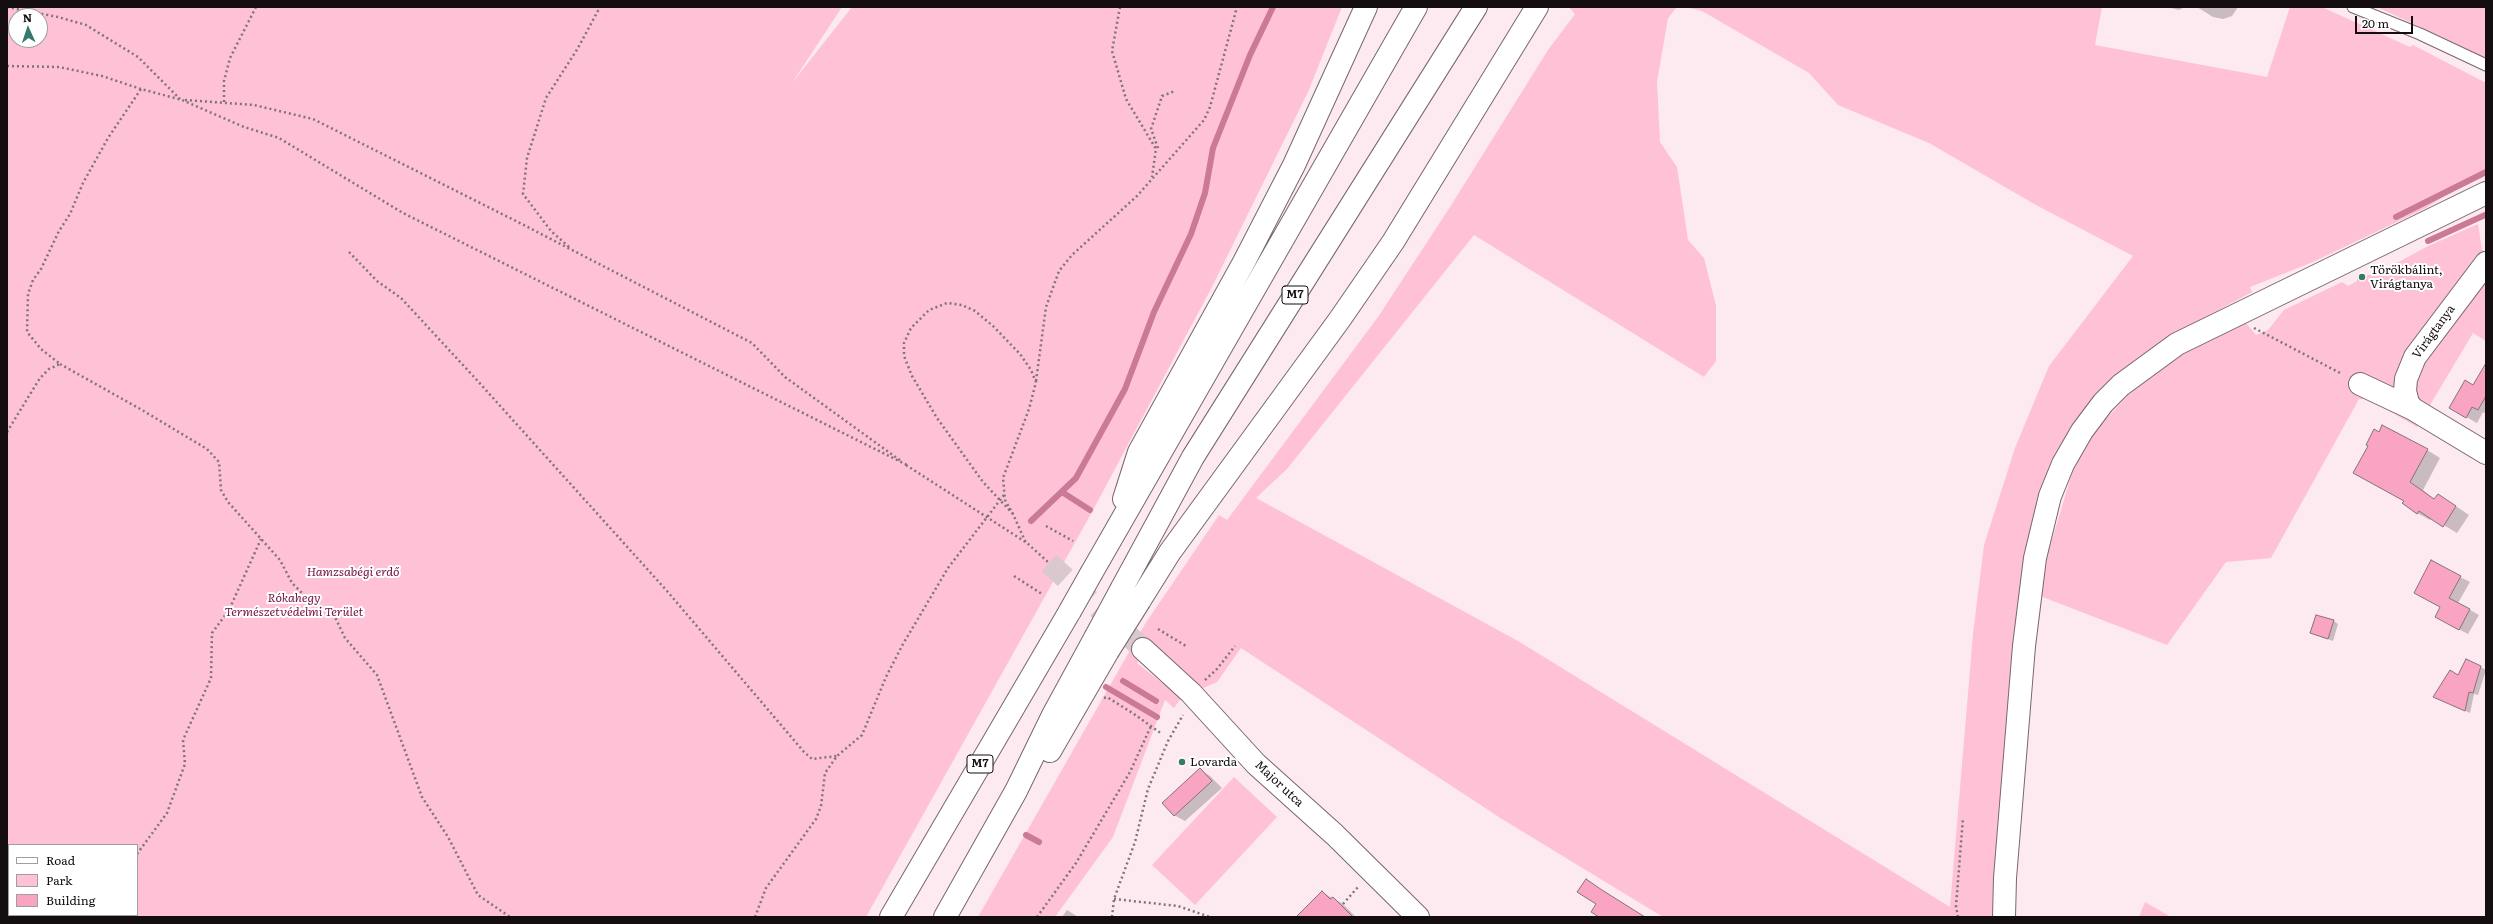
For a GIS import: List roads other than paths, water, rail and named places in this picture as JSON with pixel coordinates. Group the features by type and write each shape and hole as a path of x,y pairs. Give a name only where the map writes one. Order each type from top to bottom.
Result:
{"main road":[{"path":"1111,540 1138,452 1236,275 1294,165 1366,7"},
{"name":"M7","path":"891,917 1111,540 1416,7"},
{"name":"M7","path":"945,917 1016,791 1053,715 1101,644 1131,594 1194,456 1476,7"},
{"path":"1491,86 1537,7"},
{"path":"1131,594 1170,552 1384,255 1543,7"},
{"path":"2004,917 2005,878 2023,654 2035,558 2046,509 2056,478 2082,431 2103,403 2121,385 2177,344 2486,193"},
{"name":"Virágtanya","path":"2413,409 2408,403 2405,391 2409,369 2427,340 2486,262"},
{"path":"2360,384 2413,409 2486,453"},
{"name":"Major utca","path":"1143,649 1191,693 1256,764 1335,835 1418,917"}],"lane":[{"path":"2353,7 2486,65"}],"waterway":[{"path":"1031,521 1076,478 1125,389 1154,312 1191,234 1205,193 1213,148 1250,55 1273,7"},
{"path":"2396,217 2486,172"},
{"path":"2428,241 2485,215"},
{"path":"1062,492 1090,510"},
{"path":"1123,681 1156,701"},
{"path":"1106,687 1157,717"},
{"path":"1026,835 1039,842"}],"tunnel":[{"path":"1049,563 1143,649"}],"place":[{"name":"Törökbálint, Virágtanya","path":"2362,277"},
{"name":"Lovarda","path":"1182,762"}],"park label":[{"name":"Hamzsabégi erdő","path":"353,572"},
{"name":"Rókahegy Természetvédelmi Terület","path":"294,605"}]}
